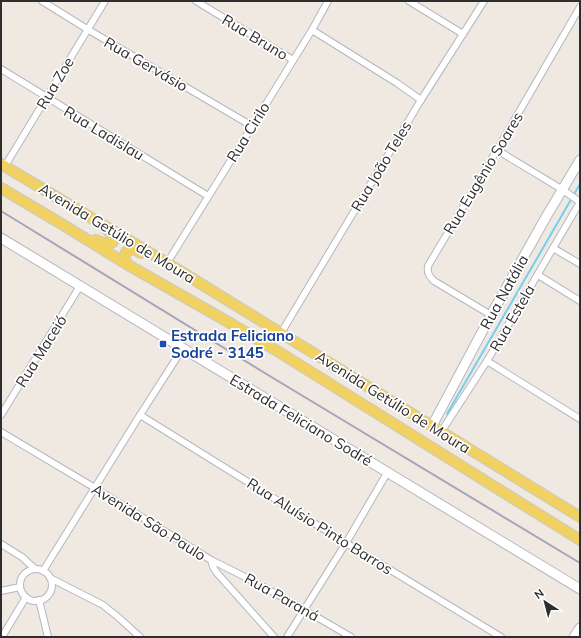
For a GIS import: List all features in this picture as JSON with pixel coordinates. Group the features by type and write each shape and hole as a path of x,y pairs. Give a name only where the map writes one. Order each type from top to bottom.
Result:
{"main road":[{"name":"Rua Natália","path":"432,426 491,315 546,217 564,191 580,160"},
{"name":"Avenida Getúlio de Moura","path":"3,165 282,333 580,517"},
{"name":"Avenida Getúlio de Moura","path":"1,188 128,265 223,319 579,539"},
{"path":"60,223 106,244 113,242 114,238 112,234 94,219"},
{"name":"Estrada Feliciano Sodré","path":"1,238 580,589"},
{"path":"128,265 125,260 125,253 130,249 133,249 160,264 166,263"},
{"path":"372,410 382,395"},
{"path":"574,637 580,628"}],"street":[{"name":"Rua Gervásio","path":"42,1 87,30 252,126"},
{"name":"Rua Zoe","path":"3,165 105,1"},
{"name":"Rua Bruno","path":"196,1 293,60"},
{"name":"Rua Cirilo","path":"166,263 312,30 328,1"},
{"path":"409,1 463,34"},
{"name":"Rua João Teles","path":"282,333 421,100 484,1"},
{"name":"Rua Eugênio Soares","path":"491,315 434,281 427,272 428,266 580,7"},
{"path":"312,30 421,100"},
{"name":"Rua Ladislau","path":"1,69 208,196"},
{"path":"497,150 564,191 579,202"},
{"name":"Rua Estela","path":"441,432 487,361 579,202"},
{"path":"553,248 580,264"},
{"path":"538,275 580,301"},
{"name":"Rua Maceió","path":"1,415 80,286"},
{"path":"43,571 140,414 183,348"},
{"path":"487,361 580,419"},
{"name":"Rua Aluísio Pinto Barros","path":"140,414 346,543 501,637"},
{"name":"Avenida São Paulo","path":"1,432 211,560 217,573 274,637"},
{"path":"287,637 346,543 387,473"},
{"path":"1,544 35,569 43,571 47,574 52,582 52,587 44,599 30,599 26,597 20,587 22,577 30,570 35,569"},
{"name":"Rua Paraná","path":"211,560 305,609 351,637"},
{"path":"50,578 103,605 140,637"},
{"path":"1,591 20,587"},
{"path":"2,637 26,597"},
{"path":"39,600 48,637"}],"waterway":[{"path":"447,414 580,184"}],"railway":[{"path":"1,211 273,378 580,563"}],"place":[{"name":"Estrada Feliciano Sodré - 3145","path":"163,344"}]}
